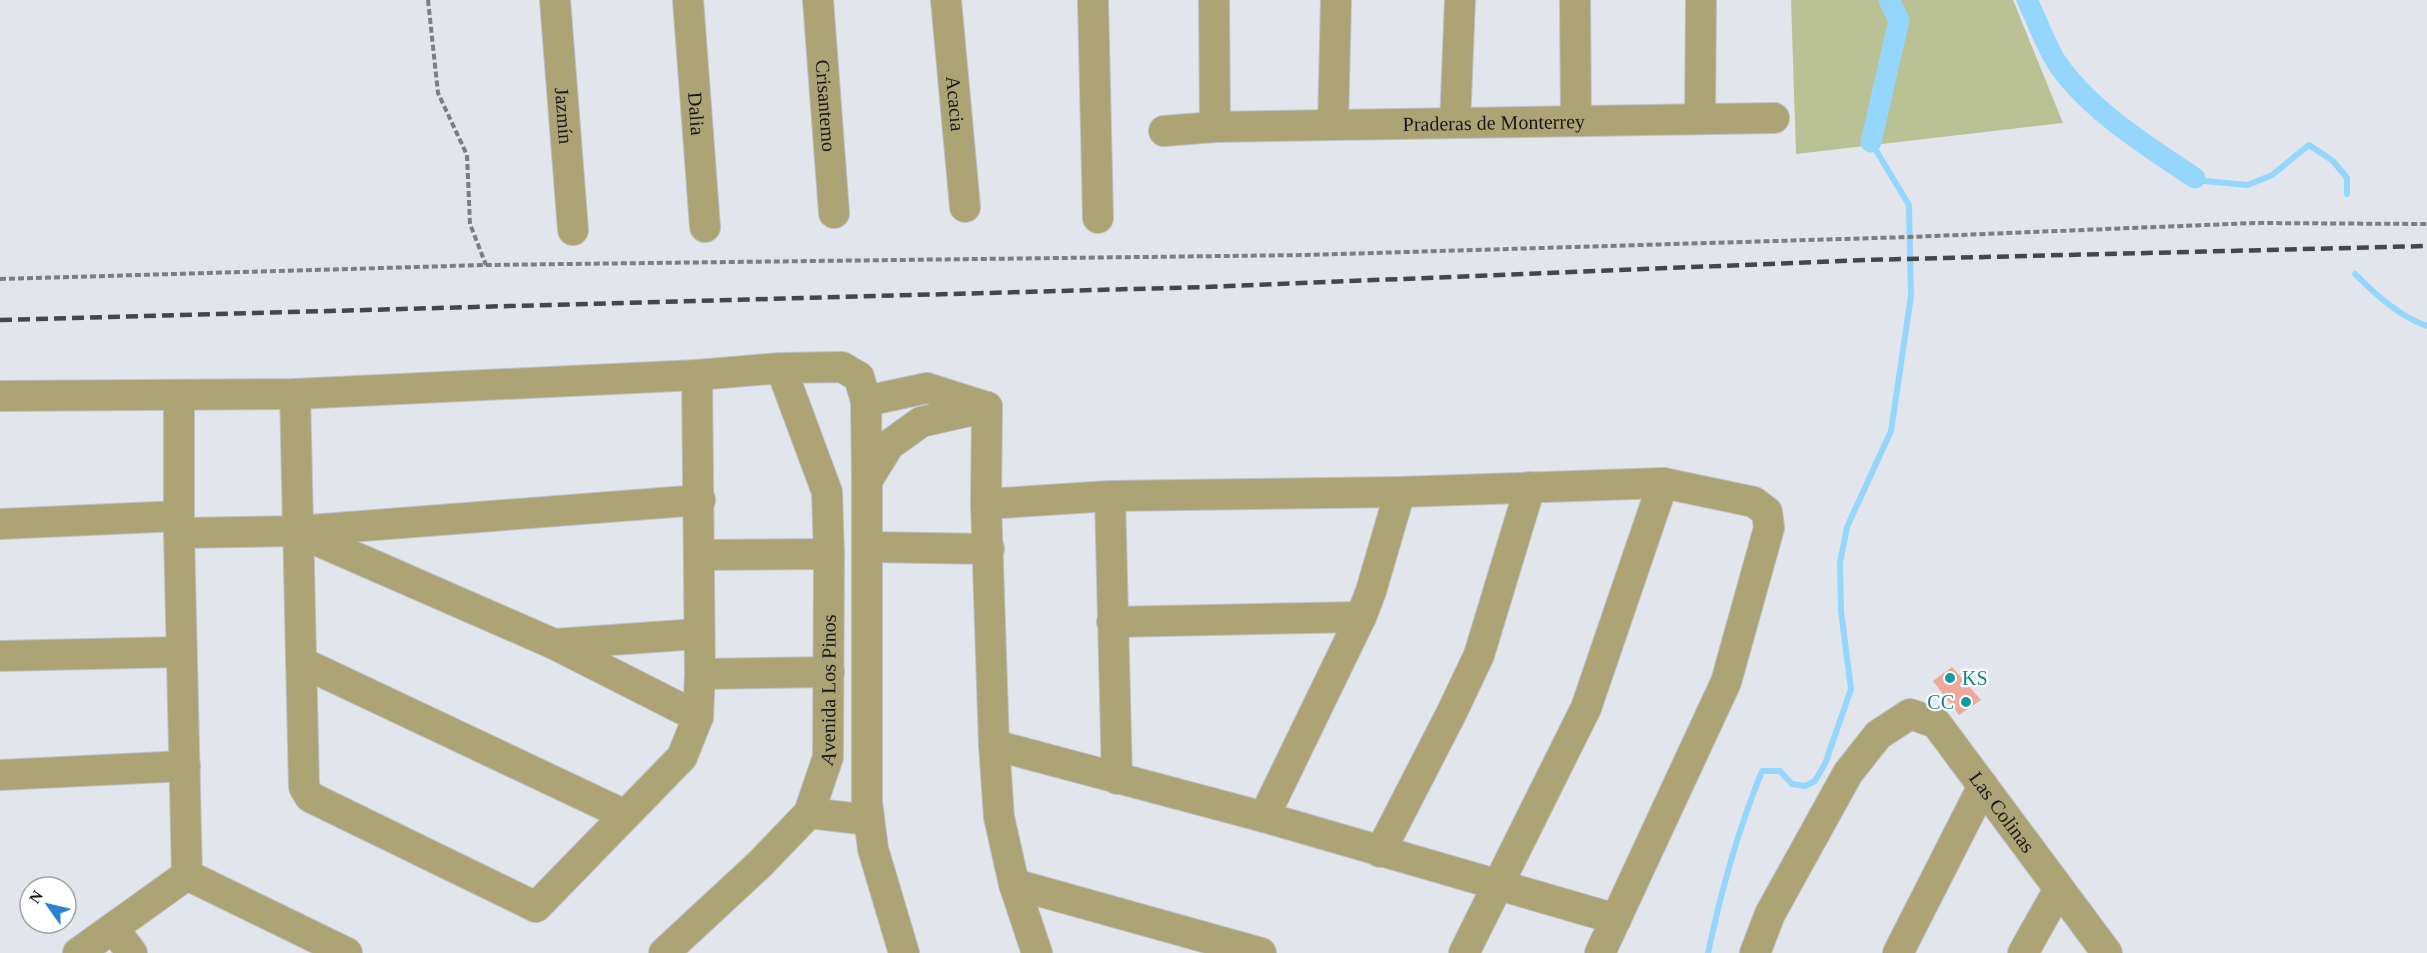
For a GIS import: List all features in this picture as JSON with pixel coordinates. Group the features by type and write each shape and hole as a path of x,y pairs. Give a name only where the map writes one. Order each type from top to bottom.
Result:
{"street":[{"name":"Jazmín","path":"555,0 573,230"},
{"name":"Dalia","path":"688,0 705,227"},
{"name":"Crisantemo","path":"818,0 834,213"},
{"name":"Acacia","path":"946,0 965,207"},
{"path":"1093,0 1098,218"},
{"path":"1214,0 1215,127"},
{"path":"1333,125 1336,0"},
{"path":"1455,123 1460,0"},
{"path":"1575,0 1576,121"},
{"path":"1700,119 1701,0"},
{"name":"Praderas de Monterrey","path":"1164,131 1215,127 1774,118"},
{"path":"0,396 295,394 698,375 781,368 842,367 859,377 866,401 927,388 987,407"},
{"name":"Avenida Los Pinos","path":"664,953 760,864 809,813 828,757 827,492 781,368"},
{"path":"295,394 304,787 310,797 536,907 682,757 698,717 700,500 698,375"},
{"path":"179,395 180,652 188,875"},
{"name":"Avenida Los Pinos","path":"866,401 867,802 873,849 904,953"},
{"path":"867,481 889,445 921,422 987,407"},
{"path":"987,407 986,504 994,745 999,817 1014,884 1037,953"},
{"path":"986,504 1110,496 1400,492 1663,483 1754,502 1767,512 1769,528 1726,682 1600,953"},
{"path":"1464,953 1586,708 1663,483"},
{"path":"1380,852 1479,655 1530,487"},
{"path":"1264,817 1361,617 1371,591 1400,492"},
{"path":"1110,496 1117,778"},
{"path":"0,524 179,525 297,531 700,500"},
{"path":"297,531 554,644 698,717"},
{"path":"868,548 988,549"},
{"path":"700,555 829,554"},
{"path":"1112,622 1361,617"},
{"path":"554,644 698,634"},
{"path":"0,656 180,652"},
{"path":"301,662 625,815"},
{"path":"700,674 829,672"},
{"name":"Las Colinas","path":"1755,953 1770,914 1848,773 1878,735 1910,714 1936,723 2107,953"},
{"path":"994,745 1264,817 1616,919"},
{"path":"0,775 185,765"},
{"path":"1898,953 1983,786"},
{"path":"809,813 869,820"},
{"path":"78,953 188,875"},
{"path":"188,875 347,953"},
{"path":"1014,884 1261,953"},
{"path":"2024,953 2059,889"},
{"path":"113,928 132,953"}],"path":[{"path":"428,0 438,93 467,155 470,224 486,265"},
{"path":"0,279 486,265 1306,255 1897,237 2255,223 2427,224"}],"green space":[{"path":"1791,0 2013,0 2063,123 1796,154"}],"building":[{"path":"1952,667 1981,700 1959,715 1933,681"}],"waterway":[{"path":"1871,142 1899,20 1889,0"},
{"path":"2027,0 2057,63 2085,96 2120,126 2195,178"},
{"path":"1708,953 1731,861 1762,771 1780,771 1792,784 1805,786 1815,781 1825,764 1851,689 1841,611 1840,563 1847,527 1891,431 1911,296 1909,205 1871,142"},
{"path":"2195,178 2248,185 2272,175 2309,145 2333,161 2347,178 2347,194"},
{"path":"2355,274 2398,311 2427,326"}],"railway":[{"path":"0,320 1205,287 1865,260 2427,246"}],"place":[{"name":"KS","path":"1950,678"},
{"name":"CC","path":"1966,702"}]}
